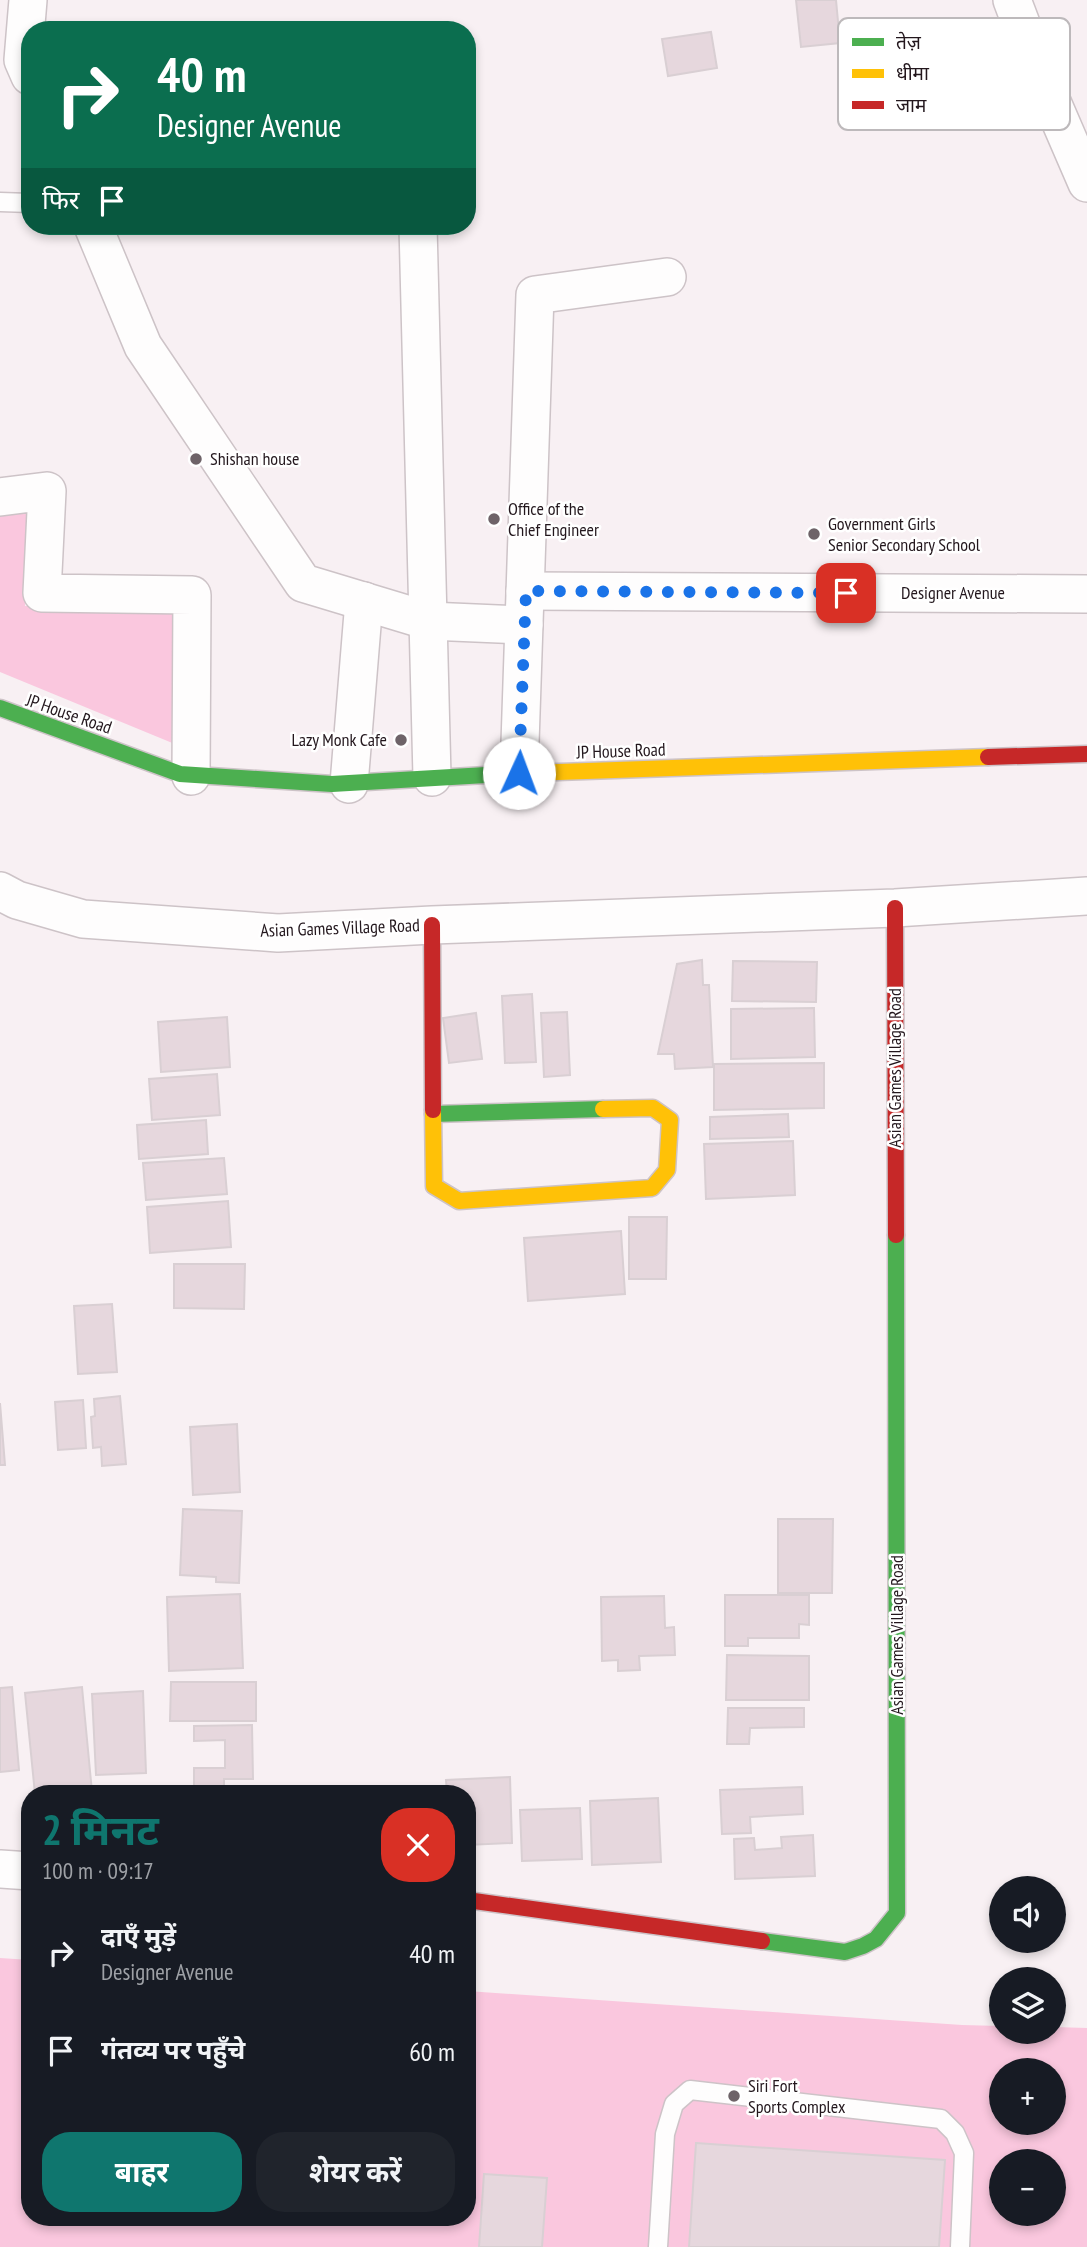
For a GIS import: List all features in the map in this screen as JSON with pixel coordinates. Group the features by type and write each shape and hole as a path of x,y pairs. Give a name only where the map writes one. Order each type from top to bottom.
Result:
{"street":[{"path":"26,21 27,0"},
{"path":"1012,0 1019,18"},
{"path":"1064,130 1087,183"},
{"name":"Designer Avenue","path":"97,235 144,346 303,583 429,621 525,608 1087,594"},
{"path":"418,235 432,777"},
{"path":"519,773 535,295 667,277"},
{"path":"0,497 47,491 42,593 192,595 191,775"},
{"path":"349,784 364,601"},
{"name":"JP House Road","path":"0,708 180,774 349,784 519,773 1087,754"},
{"name":"Asian Games Village Road","path":"0,891 17,900 83,919 278,933 895,908 1087,896"},
{"name":"Asian Games Village Road","path":"476,1900 845,1952 865,1947 884,1934 897,1913 895,908"},
{"path":"432,925 433,1114 434,1186 459,1201 652,1188 667,1170 670,1120 653,1108 433,1114"},
{"path":"0,1869 21,1870"}],"lane":[{"path":"0,202 21,203"},
{"path":"658,2247 665,2134 674,2104 691,2090 941,2119 955,2133 964,2152 960,2247"}],"shaded area":[{"path":"34,506 25,606 184,603 182,747 0,672 0,508"},
{"name":"Siri Fort Sports Complex","path":"0,1958 21,1959 21,2226 476,2226 476,1992 989,2026 989,2044 1066,2044 1066,2027 1087,2028 1087,2247 0,2247"}],"building":[{"path":"796,0 836,0 838,43 801,47"},
{"path":"711,32 717,68 668,76 662,39"},
{"path":"702,960 703,985 709,985 713,1067 675,1069 674,1054 658,1054 677,964"},
{"path":"733,961 817,962 816,1002 732,1001"},
{"path":"532,994 536,1062 505,1063 502,996"},
{"path":"814,1008 815,1057 731,1059 731,1009"},
{"path":"567,1012 570,1075 544,1077 541,1013"},
{"path":"476,1013 482,1059 449,1063 443,1018"},
{"path":"227,1017 230,1067 161,1072 158,1022"},
{"path":"824,1063 824,1108 714,1110 714,1064"},
{"path":"217,1074 220,1115 152,1120 149,1079"},
{"path":"788,1114 789,1137 710,1139 710,1117"},
{"path":"206,1120 208,1154 139,1159 137,1125"},
{"path":"793,1141 795,1195 706,1199 704,1144"},
{"path":"224,1158 227,1194 146,1200 143,1163"},
{"path":"228,1201 231,1247 150,1253 147,1207"},
{"path":"629,1217 667,1217 666,1279 629,1279"},
{"path":"621,1231 625,1294 528,1301 524,1238"},
{"path":"174,1264 245,1264 244,1309 174,1308"},
{"path":"112,1304 117,1372 78,1374 74,1306"},
{"path":"120,1396 126,1464 102,1466 101,1447 93,1448 91,1417 95,1416 94,1399"},
{"path":"83,1400 86,1448 58,1450 55,1402"},
{"path":"0,1403 5,1465 0,1465"},
{"path":"237,1424 240,1492 193,1495 190,1427"},
{"path":"183,1509 242,1511 239,1583 216,1582 216,1577 180,1575"},
{"path":"778,1519 833,1519 832,1593 778,1593"},
{"path":"240,1594 243,1668 169,1671 167,1597"},
{"path":"725,1595 809,1595 809,1625 799,1624 799,1638 748,1638 748,1646 725,1646"},
{"path":"664,1596 665,1628 674,1627 675,1655 639,1656 640,1670 618,1671 618,1660 602,1661 601,1597"},
{"path":"727,1655 809,1656 809,1700 726,1700"},
{"path":"171,1682 256,1682 256,1721 170,1721"},
{"path":"12,1687 19,1770 0,1772 0,1688"},
{"path":"82,1687 91,1785 34,1785 25,1693"},
{"path":"143,1691 146,1773 96,1775 92,1694"},
{"path":"728,1708 804,1708 804,1727 750,1728 749,1744 727,1744"},
{"path":"252,1725 253,1779 224,1779 224,1785 194,1785 194,1768 225,1768 225,1740 194,1741 194,1726"},
{"path":"510,1777 512,1843 476,1845 476,1785 446,1785 446,1780"},
{"path":"802,1787 803,1814 750,1817 751,1833 722,1834 720,1790"},
{"path":"658,1798 661,1862 592,1865 590,1801"},
{"path":"580,1808 582,1859 522,1861 520,1810"},
{"path":"813,1835 815,1876 735,1879 734,1839 754,1838 755,1850 782,1848 781,1837"},
{"path":"696,2143 945,2160 939,2247 689,2247"},
{"path":"484,2174 547,2178 542,2247 479,2247"}],"traffic: fast":[{"path":"0,708 180,774 332,784 503,774"},
{"path":"433,1114 603,1109"},
{"path":"762,1941 845,1952 876,1939 897,1913 896,1235"}],"traffic: slow":[{"path":"503,774 988,757"},
{"path":"433,1110 434,1186 459,1201 652,1188 667,1170 670,1120 653,1108 603,1109"}],"traffic: jam":[{"path":"988,757 1087,754"},
{"path":"895,908 896,1235"},
{"path":"432,925 433,1110"},
{"path":"476,1901 762,1941"}],"place":[{"name":"Shishan house","path":"196,459"},
{"name":"Office of the Chief Engineer","path":"494,519"},
{"name":"Government Girls Senior Secondary School","path":"814,534"},
{"name":"Lazy Monk Cafe","path":"401,740"},
{"name":"Siri Fort Sports Complex","path":"734,2096"}],"route":[{"path":"519,773 526,591 846,593"}]}
